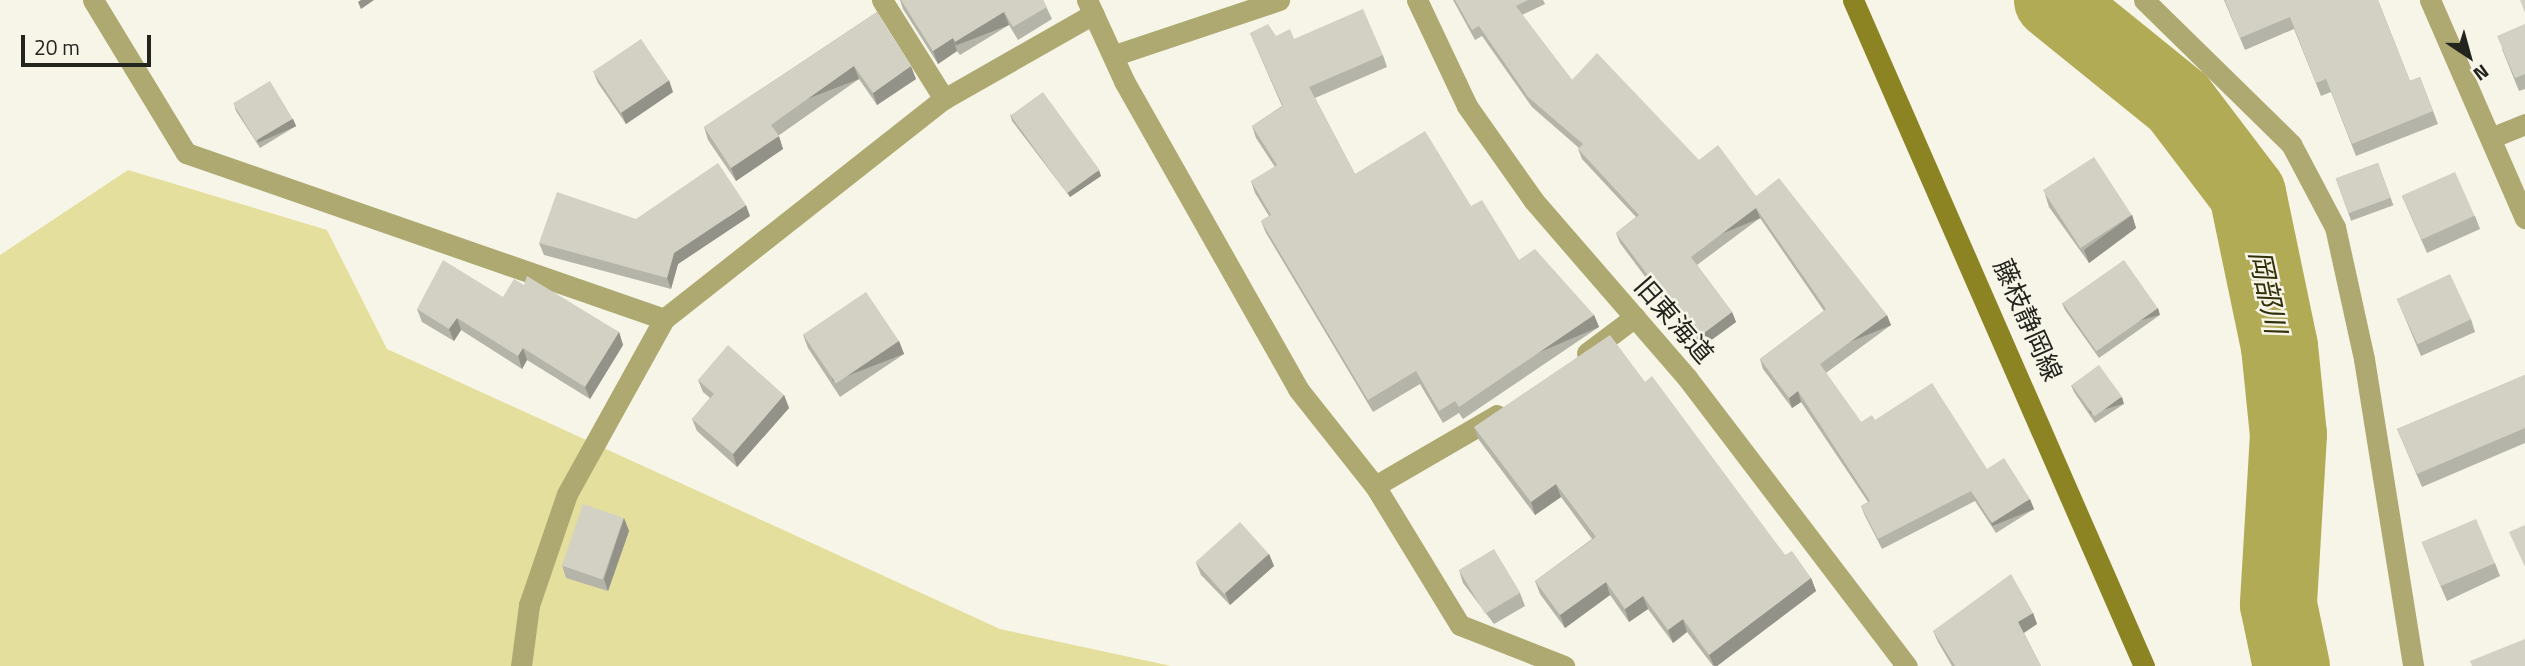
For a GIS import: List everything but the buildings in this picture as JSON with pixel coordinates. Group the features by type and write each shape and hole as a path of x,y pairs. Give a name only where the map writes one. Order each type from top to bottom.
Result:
{"main road":[{"name":"藤枝静岡線","path":"1853,0 2144,666"}],"street":[{"path":"93,0 186,153 664,319"},
{"path":"882,0 944,99"},
{"path":"1115,54 1279,0"},
{"name":"旧東海道","path":"1417,0 1467,106 1534,201 1635,317 1907,666"},
{"path":"2144,0 2291,144 2335,227 2364,359 2413,666"},
{"path":"2430,0 2493,137 2525,218"},
{"path":"521,666 529,605 567,494 664,319 944,99 1090,7 1298,389 1375,486 1460,625 1564,666"},
{"path":"2493,137 2525,124"},
{"path":"1570,365 1635,317"},
{"path":"1375,486 1516,404"}],"shaded area":[{"path":"128,170 327,230 387,349 1000,629 1171,666 0,666 0,255"}],"waterway":[{"name":"岡部川","path":"2052,0 2178,102 2247,193 2279,346 2288,434 2278,604 2291,666"}]}
